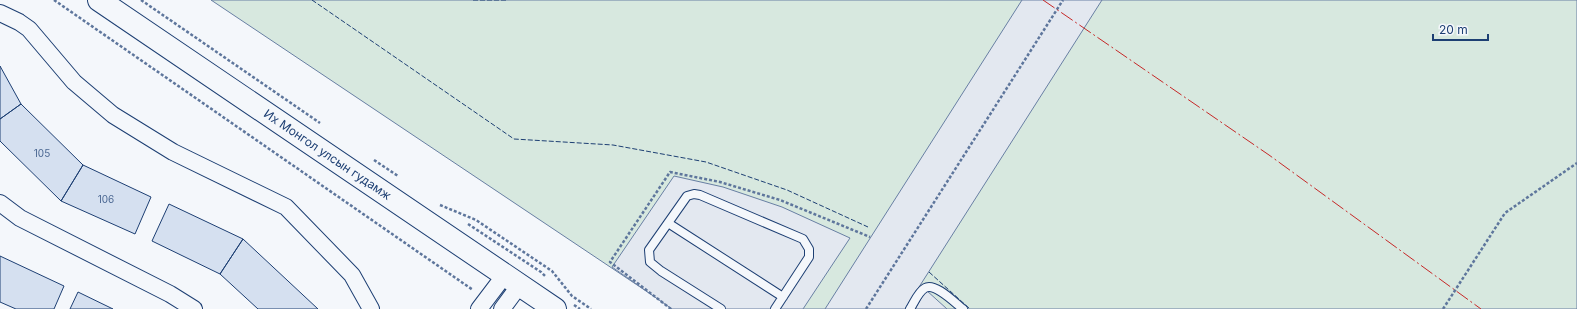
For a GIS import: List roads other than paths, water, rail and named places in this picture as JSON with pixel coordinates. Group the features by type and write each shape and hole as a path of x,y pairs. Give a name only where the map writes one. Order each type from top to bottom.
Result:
{"main road":[{"name":"Их Монгол улсын гудамж","path":"99,0 555,309"}],"street":[{"path":"0,13 28,28 74,82 113,115 173,152 286,206 352,275 371,309"},
{"path":"0,203 26,221 170,294 194,309"},
{"path":"482,304 512,281"},
{"path":"502,309 512,281"}],"lane":[{"path":"721,309 661,271 650,262 649,250 687,196 694,194 700,195 803,239 809,249 809,257 775,309"},
{"path":"668,223 783,297"},
{"path":"910,309 920,292 929,287 945,293 962,309"}]}
